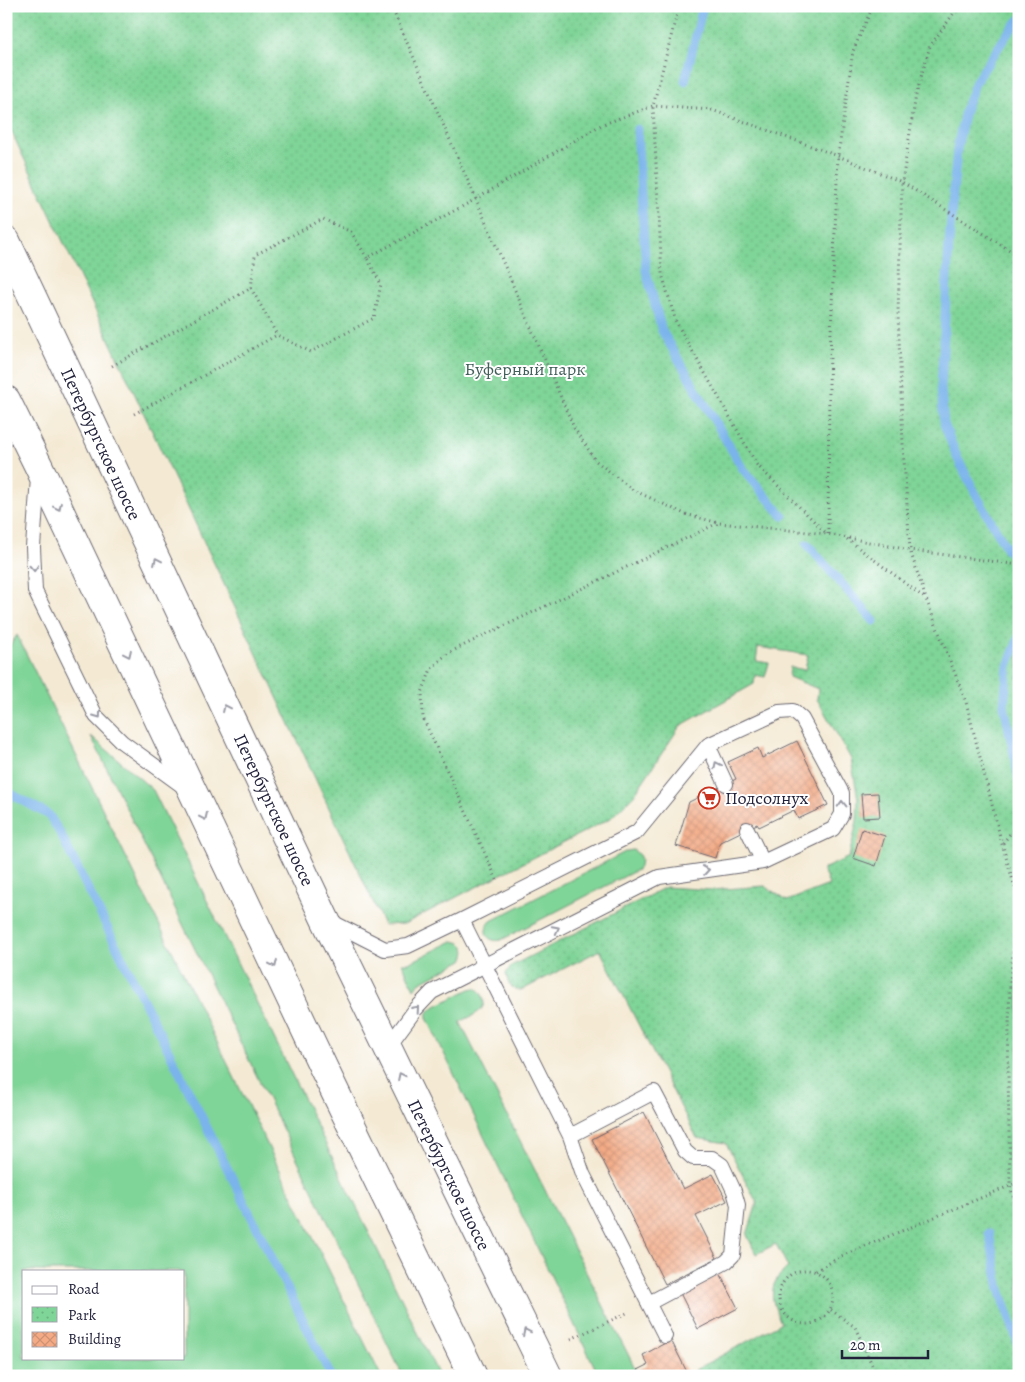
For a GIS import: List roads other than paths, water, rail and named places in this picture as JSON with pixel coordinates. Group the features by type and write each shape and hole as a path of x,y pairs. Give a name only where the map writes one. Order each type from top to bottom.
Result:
{"main road":[{"name":"Петербургское шоссе","path":"6,241 325,918 548,1376"},
{"path":"6,400 40,467 324,1069 473,1376"}],"lane":[{"path":"40,467 33,547 35,591 96,716 122,742 193,793"},
{"path":"325,918 385,949 408,946 637,832 708,745 779,712 793,711 802,719 842,793 842,814 832,829 763,862 659,877 432,992 414,1010 388,1048"},
{"path":"708,745 726,784"},
{"path":"747,828 763,862"},
{"path":"462,920 570,1136 583,1174 665,1336"},
{"path":"570,1136 654,1092 685,1151 693,1158 712,1158 722,1165 738,1205 733,1255 726,1262 649,1303"}],"waterway":[{"path":"685,81 703,6"},
{"path":"1008,551 957,457 944,424 941,388 953,193 957,149 965,110 976,81 1008,33 1019,20"},
{"path":"637,129 646,271 662,331 743,469 783,516"},
{"path":"807,544 874,621"},
{"path":"1019,637 1008,666 1004,705 1019,779"},
{"path":"6,791 49,815 60,833 331,1376"},
{"path":"989,1233 1000,1289 1019,1346"}],"place":[{"name":"Подсолнух","path":"709,798"}],"park label":[{"name":"Буферный парк","path":"525,369"}]}
